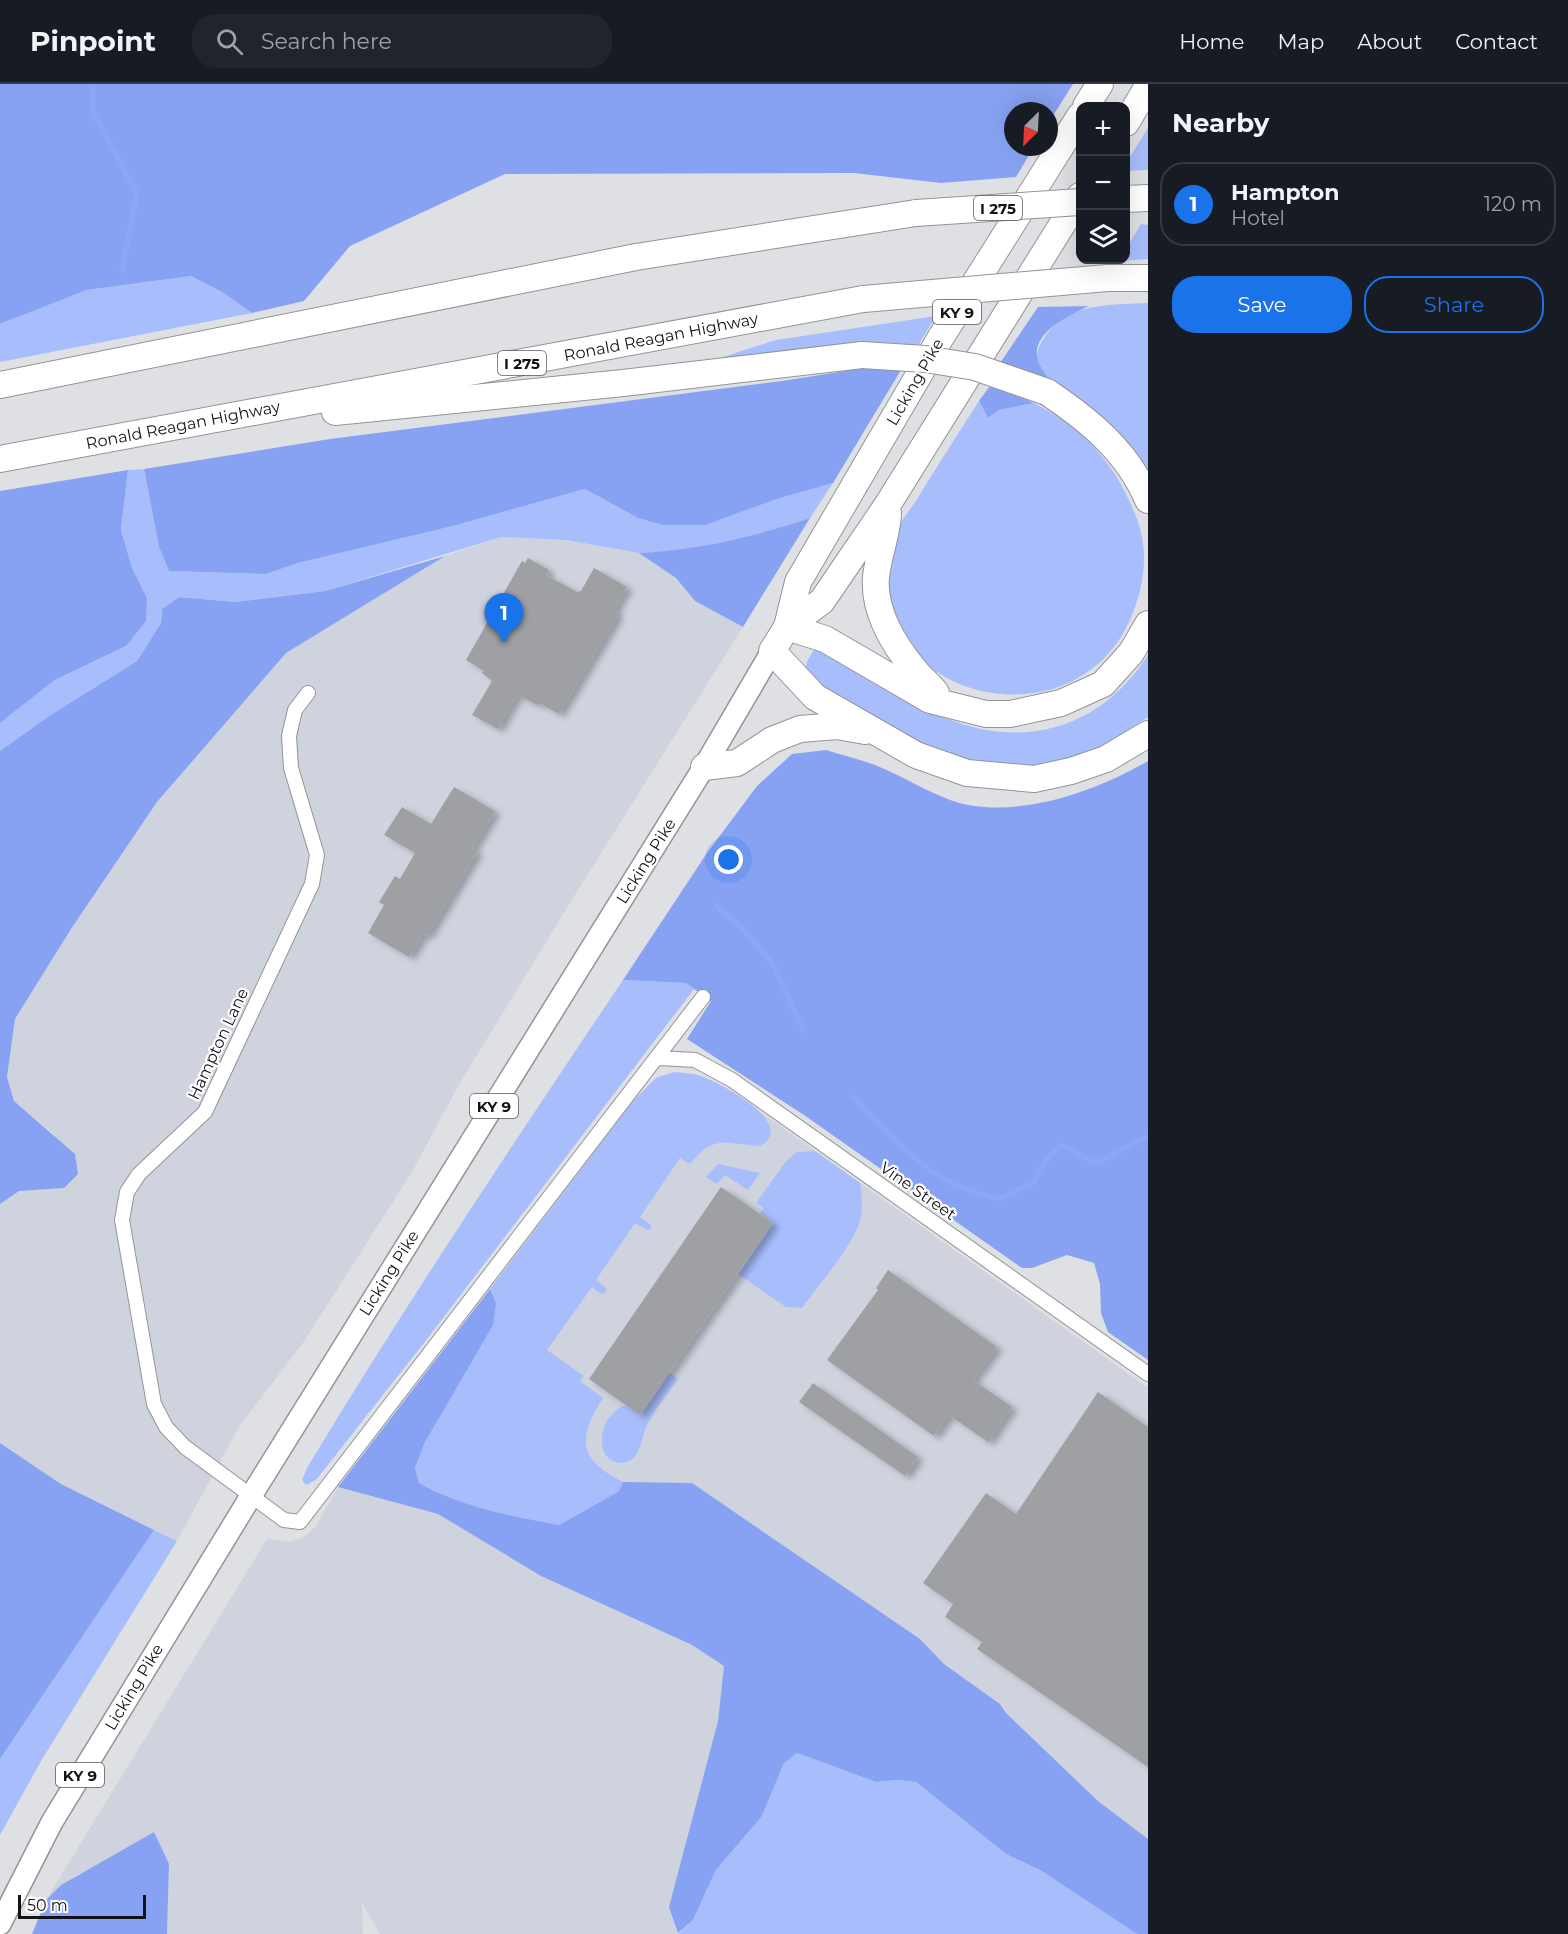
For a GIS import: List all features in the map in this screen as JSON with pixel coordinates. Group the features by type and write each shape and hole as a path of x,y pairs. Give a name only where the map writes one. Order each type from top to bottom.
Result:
{"highway":[{"path":"1089,102 1100,84"},
{"path":"1130,115 1148,86"},
{"name":"Licking Pike","path":"772,651 787,627 798,582 941,337 1076,122"},
{"name":"Licking Pike","path":"787,627 822,601 888,504 1076,202"},
{"name":"I 275","path":"0,385 636,257 916,213 1076,202"},
{"name":"Ronald Reagan Highway","path":"0,459 863,299 1107,278 1148,278"},
{"path":"182,425 623,383 862,355 925,359 975,367 1047,392 1086,417 1108,439 1128,464 1148,500"},
{"path":"888,504 888,522 879,552 876,586 884,622 893,642 943,703"},
{"path":"787,627 825,639 930,700 986,714 1010,714 1061,704 1103,684 1131,653 1148,624"},
{"path":"772,651 815,697 915,755 966,773 1034,779 1071,771 1106,759 1148,734"},
{"path":"704,767 737,763 772,740 800,729 837,726 878,734"}],"main road":[{"name":"Licking Pike","path":"0,1924 52,1822 251,1496 704,767 772,651"}],"street":[{"name":"Hampton Lane","path":"308,693 295,710 289,736 291,768 317,855 312,884 204,1112 139,1174 127,1192 123,1220 154,1404 166,1427 185,1447 290,1522 300,1522 307,1516 339,1468 463,1311 616,1108 659,1058"},
{"path":"659,1058 703,997"},
{"name":"Vine Street","path":"659,1058 696,1060 723,1074 1148,1374"}],"shaded area":[{"path":"0,84 1073,84 1058,108 1058,102 1004,102 1004,156 1029,156 1016,177 941,183 854,173 505,174 350,246 304,301 252,313 222,292 191,276 87,290 0,324"},
{"path":"1148,128 1148,170 1130,171 1130,157"},
{"path":"1141,224 1148,225 1148,259 1130,260 1130,242"},
{"path":"191,276 222,292 252,313 0,362 0,324 87,290"},
{"path":"1148,303 1148,476 1069,402 1042,371 1037,357 1044,338 1053,326 1064,318 1105,305"},
{"path":"1089,306 1053,326 1040,342 1037,351 1038,361 1050,382 998,366 1038,307"},
{"path":"936,316 916,349 717,359 776,340"},
{"path":"864,368 901,370 833,483 779,498 705,525 663,525 638,518 585,489 453,526 298,563 266,574 169,571 159,547 144,469 330,439 782,381"},
{"path":"989,387 1009,392 1034,403 999,410 988,418 979,401"},
{"path":"979,401 988,418 999,410 1034,403 1068,424 1082,436 1107,463 1118,479 1135,514 1144,549 1143,572 1135,607 1108,654 1069,683 1023,694 976,690 934,670 903,637 888,591 896,531"},
{"path":"144,469 159,547 169,571 266,574 298,563 453,526 585,489 638,518 663,525 833,483 810,518 755,536 678,551 639,553 566,540 501,537 325,591 235,602 179,597 162,609 161,623 137,661 49,716 0,751 0,723 55,680 126,646 147,598 132,568 121,530 128,470"},
{"path":"128,470 121,530 132,568 147,598 146,621 126,646 55,680 0,723 0,491"},
{"path":"810,518 743,627 695,601 676,578 639,553 726,542"},
{"path":"501,537 566,540 639,553 676,578 695,601 743,627 457,1088 412,1172 305,1340 239,1427 177,1541 61,1484 0,1443 0,1204 19,1191 64,1188 54,1134 14,1101 7,1077 15,1019 71,929 157,802 286,652 445,556"},
{"path":"445,556 286,653 157,802 71,929 15,1019 7,1077 14,1101 75,1154 78,1174 64,1188 19,1191 0,1204 0,751 49,716 137,661 161,623 162,609 179,597 235,602 325,591"},
{"path":"824,648 905,698 939,715 985,730 1013,732 1039,731 1065,724 1088,713 1110,698 1130,679 1148,655 1148,717 1092,753 1049,766 1002,769 936,752 808,678 806,664 809,657 814,650"},
{"path":"826,750 875,765 950,800 974,806 999,808 1025,806 1078,793 1148,761 1148,1360 1108,1332 1101,1313 1100,1284 1094,1263 1067,1255 1032,1268 1022,1268 804,1115 687,1039 711,1001 686,983 623,980 707,853 757,786 792,754"},
{"path":"623,980 686,983 694,989 427,1339 316,1480 306,1485 302,1480 307,1468 383,1344"},
{"path":"674,1072 696,1074 713,1081 748,1103 1148,1388 1148,1839 1098,1801 1006,1713 1000,1704 944,1664 920,1639 619,1491 425,1442 496,1303 490,1289 634,1100 656,1078"},
{"path":"674,1072 688,1073 707,1079 751,1104 763,1115 770,1126 770,1137 760,1146 729,1143 713,1145 706,1148 690,1164 680,1158 640,1217 651,1225 651,1229 648,1230 635,1223 596,1280 606,1288 606,1292 601,1294 592,1287 547,1350 584,1376 580,1381 603,1398 589,1425 586,1447 597,1465 623,1482 619,1491 559,1525 470,1504 419,1483 415,1468 425,1442 456,1387 496,1303 490,1289 634,1100 656,1078"},
{"path":"815,1151 860,1183 861,1216 851,1241 802,1308 786,1307 738,1274 773,1223 760,1213 764,1208 756,1203 787,1160 797,1152"},
{"path":"718,1164 760,1173 748,1190 725,1175 717,1184 706,1177"},
{"path":"490,1289 496,1303 493,1325 425,1442 415,1468 419,1483 470,1504 559,1525 619,1491 623,1482 692,1483 920,1639 944,1664 1000,1704 1006,1713 1098,1801 1148,1839 1148,1934 1137,1934 1040,1870 1006,1854 916,1782 897,1780 876,1782 797,1753 784,1763 762,1816 716,1870 693,1920 678,1933 669,1907 718,1721 724,1666 692,1645 541,1576 438,1514 338,1487"},
{"path":"669,1373 678,1379 650,1419 636,1455 631,1460 620,1463 611,1460 605,1454 602,1446 604,1427 609,1418 616,1410 626,1405 641,1414"},
{"path":"0,1443 61,1484 154,1530 0,1759"},
{"path":"338,1487 438,1514 541,1576 692,1645 724,1666 718,1720 678,1934 380,1934 362,1903 363,1934 167,1934 169,1864 106,1861 74,1876 46,1900 267,1539 288,1542 304,1537 316,1526"},
{"path":"154,1530 177,1541 41,1761 0,1835 0,1759"},
{"path":"797,1753 876,1782 897,1780 916,1782 1006,1854 1040,1870 1137,1934 678,1934 693,1920 716,1870 762,1816 784,1763"},
{"path":"154,1832 169,1864 167,1934 32,1934 46,1900 61,1885"}],"building":[{"path":"528,558 549,570 546,575 577,592 581,591 594,568 627,587 614,610 617,612 616,618 559,714 540,703 538,705 517,695 498,729 472,715 492,681 482,673 484,671 466,660 522,561 525,563"},
{"path":"454,787 495,811 472,849 477,852 427,936 423,934 409,957 368,933 384,905 379,902 395,876 400,879 415,853 384,835 402,807 431,824"},
{"path":"721,1187 773,1223 640,1415 589,1379"},
{"path":"888,1270 997,1347 973,1380 1012,1407 988,1442 949,1415 934,1436 827,1360 878,1290 876,1288"},
{"path":"813,1383 918,1457 905,1476 799,1402"},
{"path":"1098,1392 1148,1427 1148,1767 977,1649 982,1642 945,1617 953,1604 923,1583 986,1493 1016,1514"}],"waterway":[{"path":"93,84 93,112 137,193 122,270"},
{"path":"716,906 740,926 773,964 803,1030"},
{"path":"854,1098 903,1148 943,1179 1000,1199 1034,1182 1045,1161 1061,1145 1096,1164 1148,1136"}],"place":[{"name":"Hampton","path":"504,643"}]}
